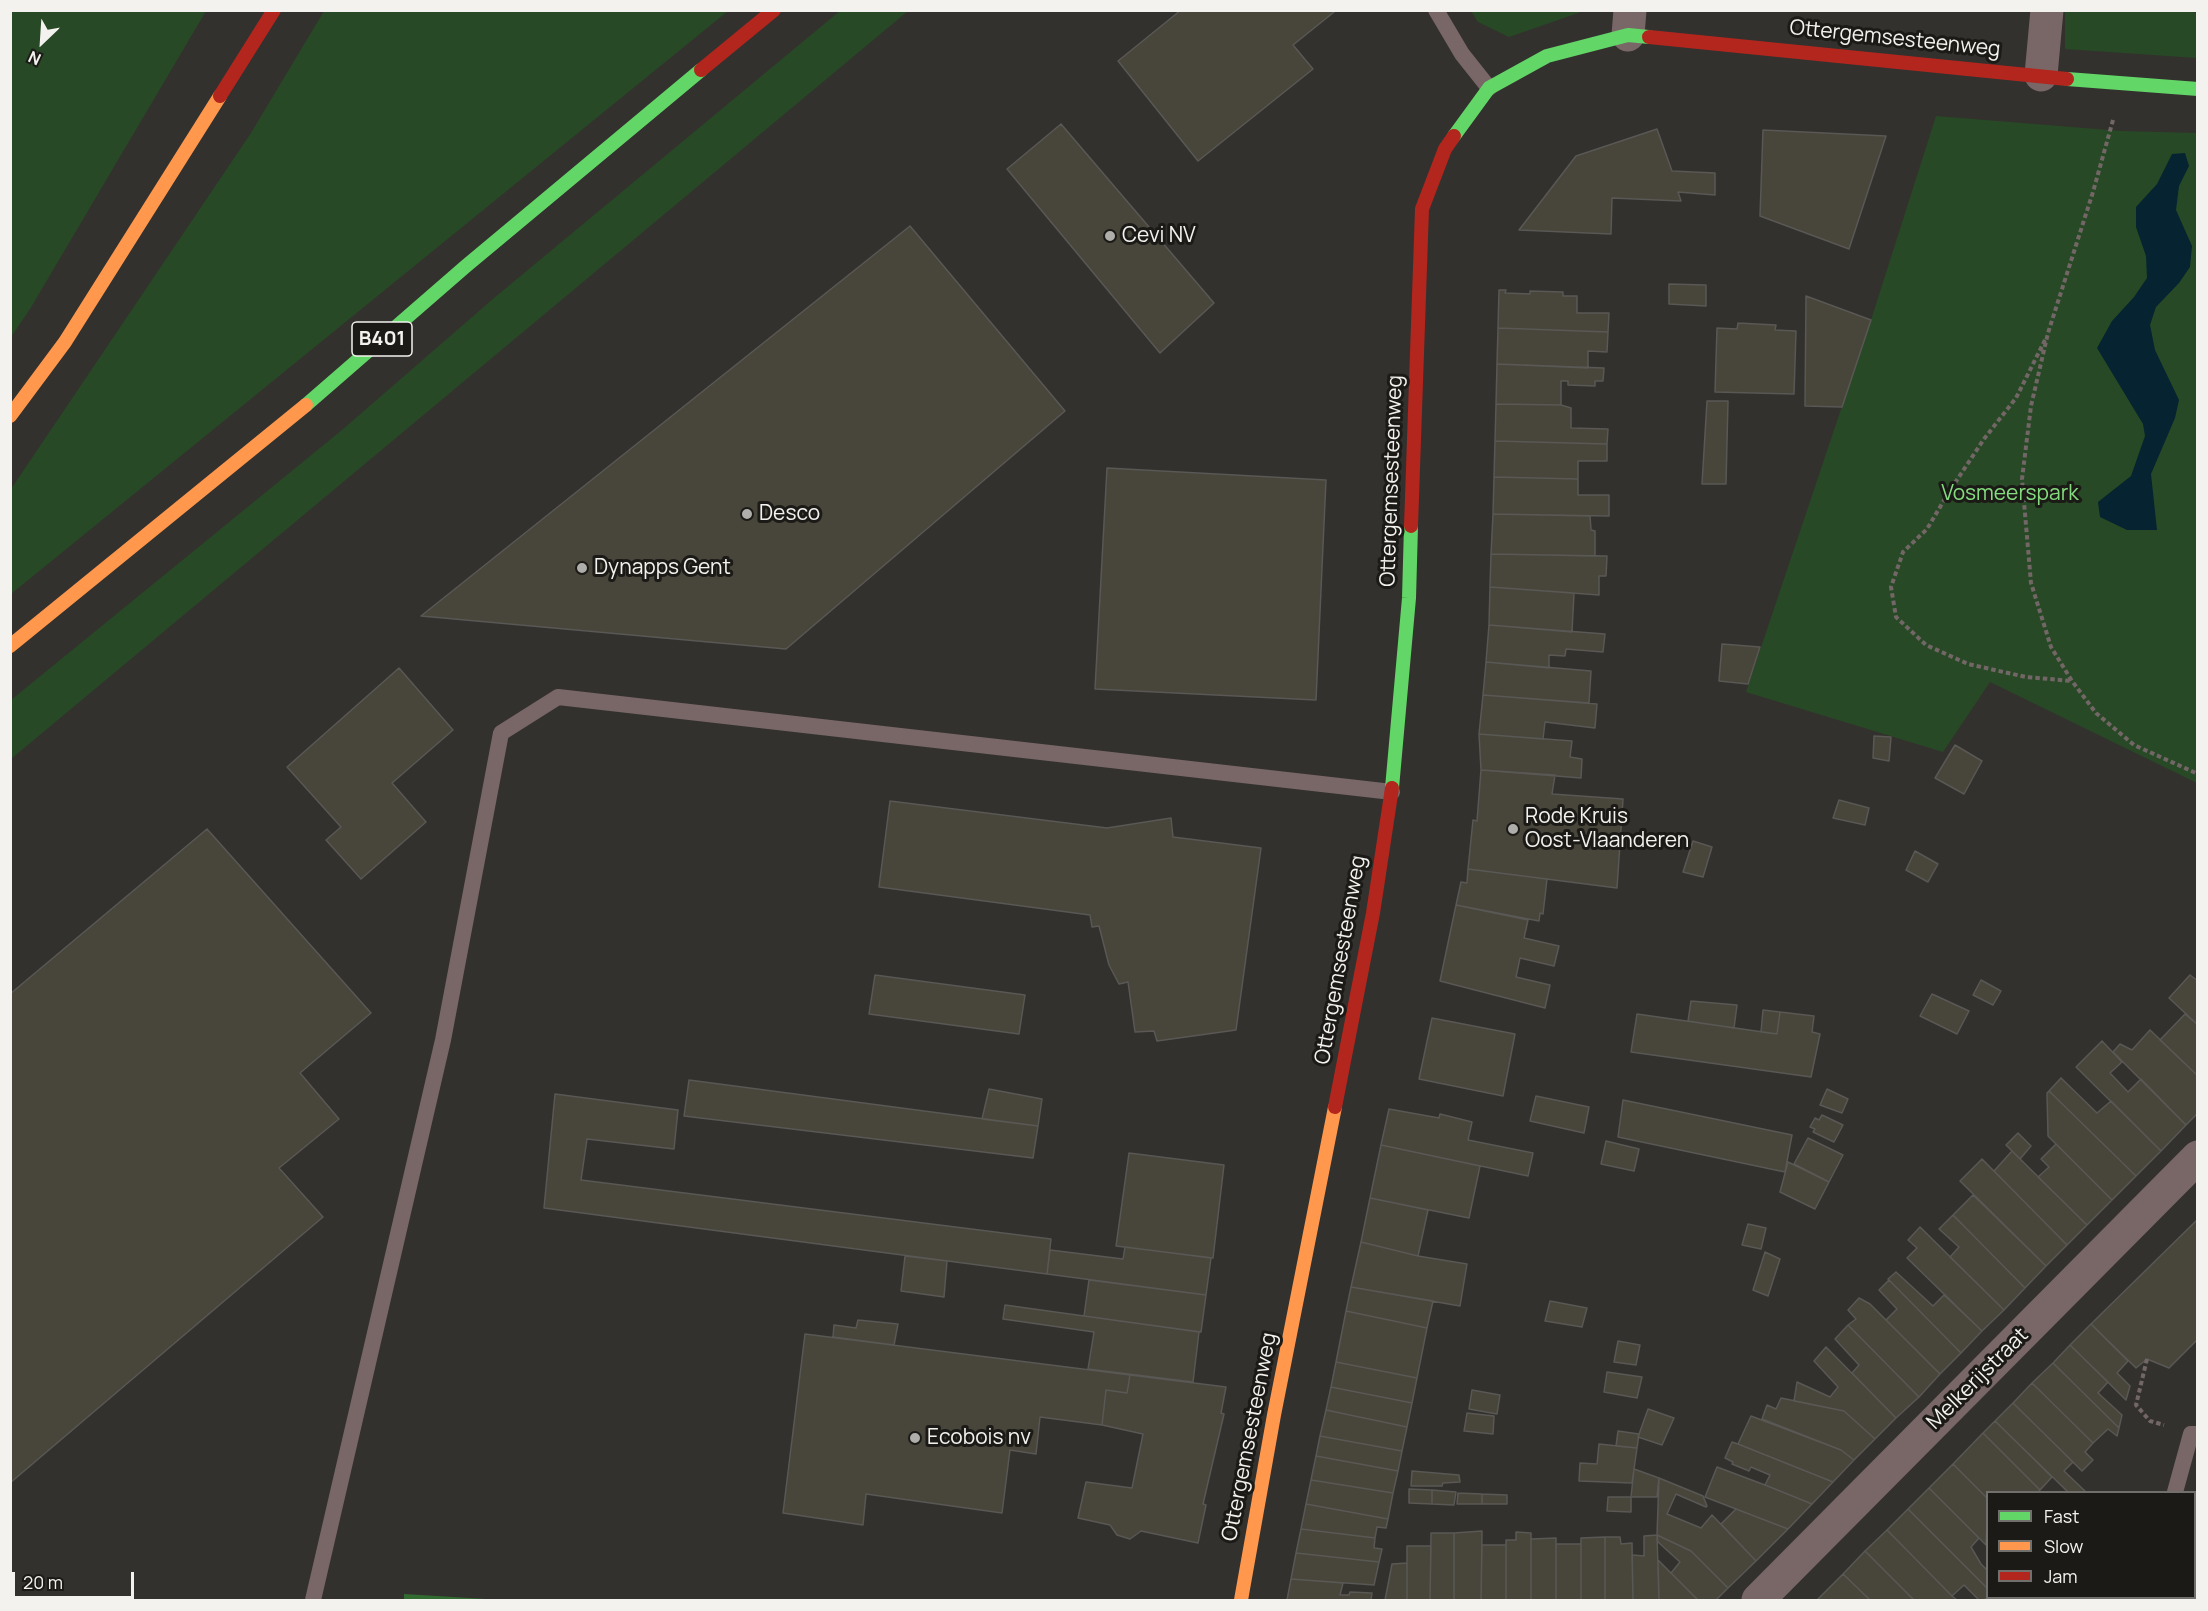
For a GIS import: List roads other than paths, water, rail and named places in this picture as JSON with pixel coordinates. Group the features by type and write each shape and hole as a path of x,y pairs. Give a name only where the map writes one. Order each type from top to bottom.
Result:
{"main road":[{"path":"10,416 65,342 274,10"},
{"name":"B401","path":"10,646 315,398 466,266 774,10"},
{"name":"Ottergemsesteenweg","path":"1241,1600 1276,1404 1374,914 1392,792 1409,598 1422,209 1445,149 1489,88 1547,56 1629,22 2123,85 2198,89"}],"street":[{"path":"2041,75 2047,10"},
{"name":"Melkerijstraat","path":"1758,1600 2198,1157"}],"lane":[{"path":"1436,10 1462,54 1489,88"},
{"path":"313,1600 442,1040 501,733 558,697 1392,792"},
{"path":"2175,1491 2194,1434"}],"water":[{"path":"2185,153 2189,166 2179,186 2176,210 2192,246 2190,267 2179,283 2156,307 2150,325 2155,350 2179,400 2175,418 2151,474 2157,530 2127,530 2100,517 2098,502 2131,476 2145,436 2143,424 2097,348 2112,321 2134,297 2147,278 2146,256 2136,227 2136,207 2157,184 2172,154"}],"place":[{"name":"Cevi NV","path":"1110,236"},
{"name":"Desco","path":"747,514"},
{"name":"Dynapps Gent","path":"582,568"},
{"name":"Rode Kruis Oost-Vlaanderen","path":"1513,829"},
{"name":"Ecobois nv","path":"915,1438"}],"park label":[{"name":"Vosmeerspark","path":"2010,494"}]}
